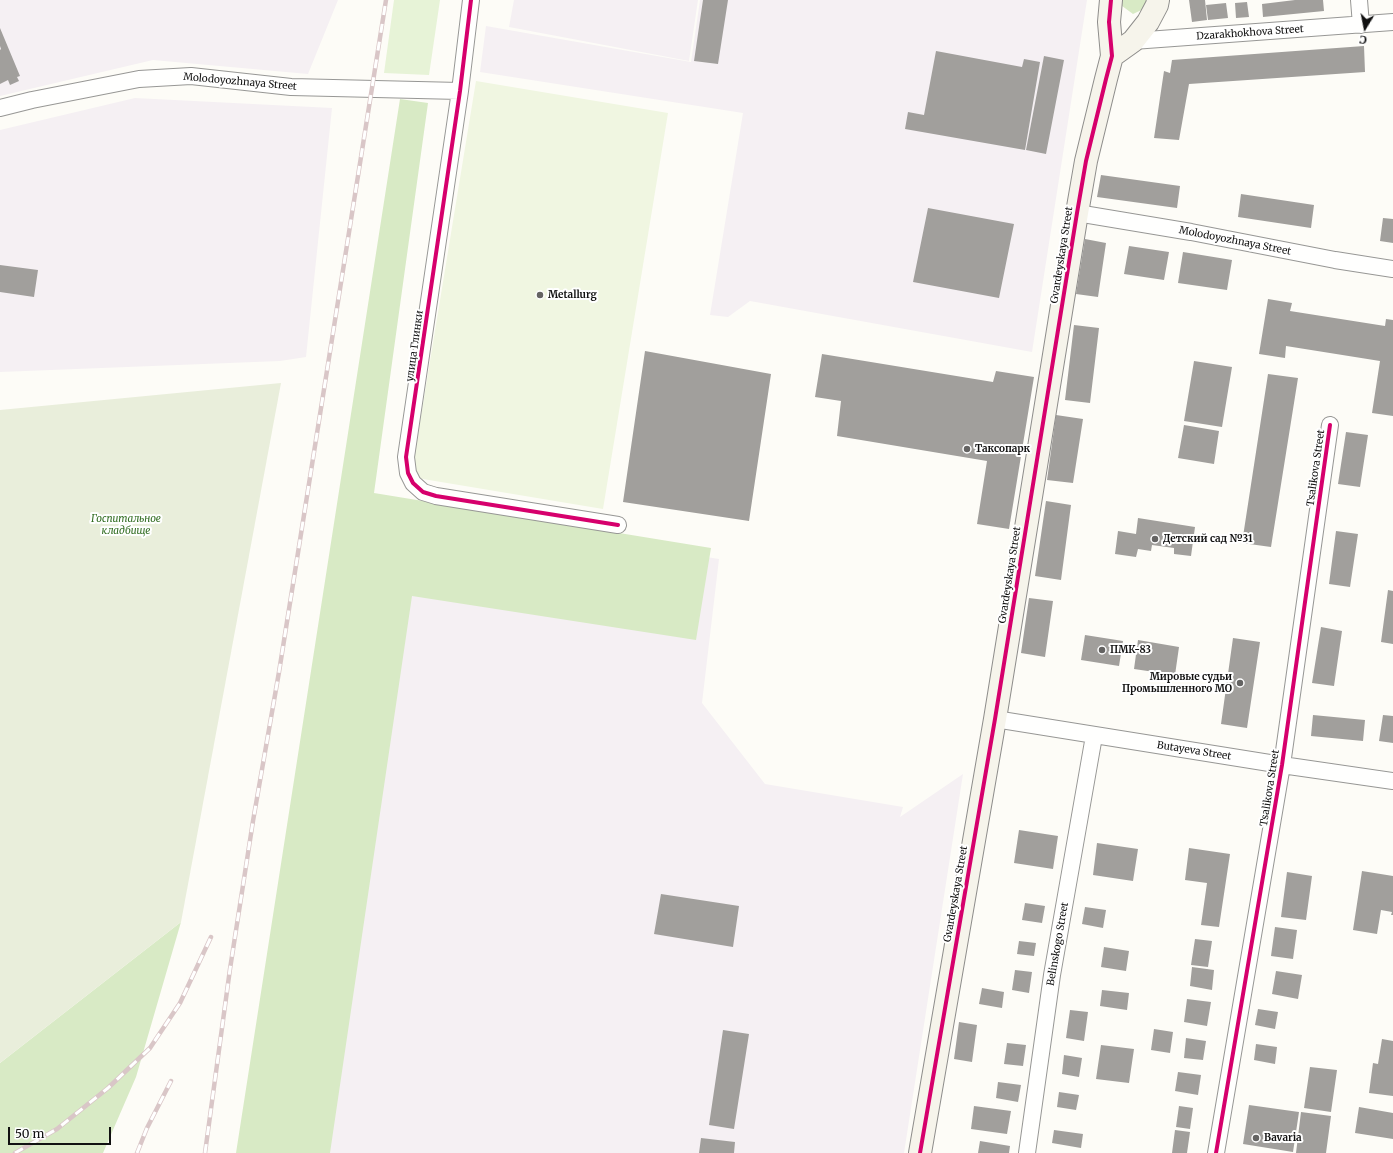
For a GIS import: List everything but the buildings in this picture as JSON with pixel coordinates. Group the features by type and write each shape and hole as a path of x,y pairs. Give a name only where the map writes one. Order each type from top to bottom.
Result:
{"street":[{"name":"улица Глинки","path":"470,0 460,91 406,457 408,473 413,483 423,492 436,496 618,525"},
{"name":"Gvardeyskaya Street","path":"920,1153 995,718 1086,161 1112,56 1109,22 1111,0"},
{"path":"1112,56 1133,41 1148,22 1158,0"},
{"path":"1359,0 1361,25"},
{"name":"Dzarakhokhova Street","path":"1133,41 1393,22"},
{"name":"Molodoyozhnaya Street","path":"0,108 32,100 139,79 191,76 291,87 460,91"},
{"name":"Molodoyozhnaya Street","path":"1077,213 1191,232 1335,260 1393,269"},
{"name":"Tsalikova Street","path":"1216,1153 1282,766 1330,425"},
{"name":"Butayeva Street","path":"995,718 1094,736 1282,766 1393,781"},
{"name":"Belinskogo Street","path":"1027,1153 1052,975 1094,736"}],"shaded area":[{"path":"0,0 338,0 308,74 153,60 0,96"},
{"path":"514,0 698,0 689,61 509,27"},
{"path":"700,0 1087,0 1032,352 750,301 728,317 710,315 743,113 480,72 486,26 691,62"},
{"path":"135,98 332,108 306,357 280,361 0,372 0,130"},
{"path":"381,505 719,559 702,703 765,784 903,807 900,817 963,774 904,1153 293,1153"}],"green space":[{"path":"394,0 440,0 429,75 384,73"},
{"path":"1118,0 1149,0 1150,6 1133,14 1118,3"},
{"name":"Metallurg","path":"476,81 668,113 603,509 411,477"},
{"path":"400,99 428,103 374,493 711,548 696,640 412,596 330,1153 236,1153"},
{"name":"Госпитальное кладбище","path":"281,383 181,922 0,1063 0,410"},
{"path":"181,922 136,1077 103,1153 0,1153 0,1063"}],"railway":[{"path":"205,1153 230,969 253,821 279,672 386,0"},
{"path":"15,1153 57,1129 108,1088 150,1048 180,1003 211,937"},
{"path":"137,1153 147,1128 171,1081"}],"cycle path":[{"path":"471,0 460,91 406,457 408,473 413,483 423,492 436,496 618,525"},
{"path":"920,1153 995,719 1086,161 1112,56 1109,22 1111,0"},
{"path":"1216,1153 1282,765 1330,425"}],"place":[{"name":"Metallurg","path":"540,295"},
{"name":"Таксопарк","path":"967,449"},
{"name":"Детский сад №31","path":"1155,539"},
{"name":"ПМК-83","path":"1102,650"},
{"name":"Мировые судьи Промышленного МО","path":"1240,683"},
{"name":"Bavaria","path":"1256,1138"}]}
